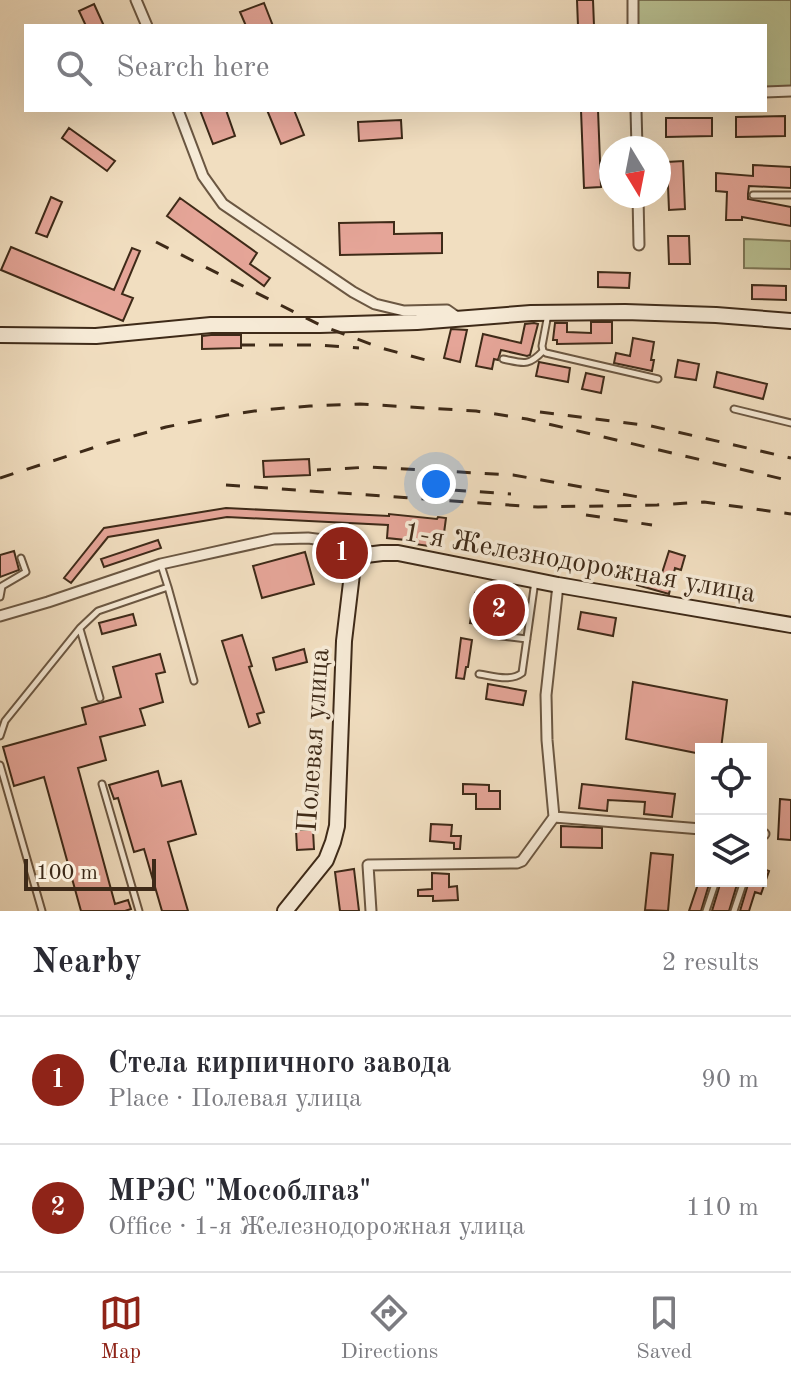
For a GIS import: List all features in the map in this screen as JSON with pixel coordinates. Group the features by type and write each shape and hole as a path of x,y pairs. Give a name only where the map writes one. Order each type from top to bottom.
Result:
{"main road":[{"path":"0,335 96,336 211,325 417,322 548,313 625,312 791,321"},
{"name":"1-я Железнодорожная улица","path":"360,559 376,553 398,553 558,585 791,625"},
{"name":"Полевая улица","path":"285,911 326,860 337,826 344,641 352,574 360,559"}],"street":[{"path":"136,0 146,24"},
{"path":"633,0 633,24"},
{"path":"767,92 791,91"},
{"path":"179,112 203,176 223,204 375,304 404,311 447,310 459,318"},
{"path":"636,112 637,136"},
{"path":"638,208 639,245"},
{"path":"0,616 161,564 291,537 339,542 349,547 360,559"},
{"path":"371,911 368,865 517,863 522,861 554,817 546,695 558,585"},
{"path":"554,817 695,829"}],"lane":[{"path":"753,195 791,195"},
{"path":"543,351 548,313"},
{"path":"503,359 525,363 543,351"},
{"path":"543,351 658,379"},
{"path":"734,409 791,423"},
{"path":"0,597 2,586 26,572 21,558"},
{"path":"161,564 194,681"},
{"path":"479,674 509,678 522,673 535,580"},
{"path":"0,736 5,721 80,628 98,611 168,587"},
{"path":"80,628 100,698"},
{"path":"493,635 527,639"},
{"path":"0,765 42,911"},
{"path":"102,784 139,911"},
{"path":"706,911 714,887"},
{"path":"734,911 742,887"}],"green space":[{"path":"637,0 791,0 791,87 767,87 767,24 638,24"},
{"path":"744,239 791,241 791,269 744,268"}],"building":[{"path":"577,0 593,0 594,24 578,24"},
{"path":"264,3 272,24 245,24 240,12"},
{"path":"94,4 103,24 85,24 79,11"},
{"path":"201,112 227,112 235,136 213,144"},
{"path":"268,112 295,112 304,135 281,144"},
{"path":"581,112 598,112 599,187 584,188"},
{"path":"785,116 785,136 736,137 736,117"},
{"path":"666,118 712,118 712,136 666,136"},
{"path":"401,120 402,138 359,141 358,122"},
{"path":"69,128 115,161 107,171 62,138"},
{"path":"683,161 685,209 669,210 671,162"},
{"path":"753,165 791,167 791,188 749,186 748,199 791,207 791,226 742,217 742,220 726,220 727,192 716,191 716,173 753,176"},
{"path":"51,197 62,202 47,237 36,233"},
{"path":"180,198 257,253 250,264 270,278 264,286 167,216"},
{"path":"394,222 394,234 442,233 442,253 340,255 339,223"},
{"path":"668,236 689,236 690,264 669,264"},
{"path":"11,247 114,290 132,248 140,251 122,294 133,298 123,321 1,270"},
{"path":"598,272 630,273 629,288 598,287"},
{"path":"752,285 786,286 786,300 752,299"},
{"path":"591,322 612,322 612,343 557,344 557,340 553,340 555,323 567,323 567,332 591,333"},
{"path":"525,324 538,324 530,355 501,350 498,360 494,359 492,369 476,366 483,334 521,343"},
{"path":"451,329 467,330 460,362 444,358"},
{"path":"241,335 241,348 202,349 202,336"},
{"path":"633,338 654,342 652,371 614,363 616,353 630,356"},
{"path":"678,360 699,364 696,380 675,377"},
{"path":"539,362 570,368 568,382 536,376"},
{"path":"717,372 767,384 763,399 714,387"},
{"path":"586,373 604,377 601,393 582,389"},
{"path":"309,459 310,475 264,477 263,461"},
{"path":"226,508 446,518 442,548 387,538 388,525 227,517 108,537 71,583 64,578 104,528"},
{"path":"158,540 161,548 104,567 101,559"},
{"path":"14,551 19,570 0,577 0,555"},
{"path":"669,551 685,556 681,570 675,568 669,594 637,585 640,571 661,576"},
{"path":"305,552 314,584 262,598 253,566"},
{"path":"475,593 525,601 521,629 490,624 489,632 478,630 479,624 470,623"},
{"path":"581,612 616,618 613,636 578,629"},
{"path":"133,614 136,625 102,634 99,623"},
{"path":"242,635 264,712 257,714 260,723 249,727 222,641"},
{"path":"461,638 472,640 464,679 456,678"},
{"path":"304,649 307,662 276,670 273,658"},
{"path":"160,654 165,672 156,674 163,702 140,709 145,725 100,737 106,760 78,768 115,904 128,900 131,909 81,911 44,777 14,786 3,747 86,724 82,708 121,697 113,667"},
{"path":"633,682 727,700 722,743 695,743 695,753 626,739"},
{"path":"488,684 526,691 523,705 486,699"},
{"path":"158,771 162,786 181,781 196,834 168,842 188,911 162,911 144,849 134,852 118,798 114,799 109,785"},
{"path":"463,784 489,785 489,791 500,791 500,809 476,809 476,794 463,794"},
{"path":"582,784 675,794 672,817 644,814 645,802 608,800 607,811 579,808"},
{"path":"780,799 791,800 791,840 778,839"},
{"path":"431,824 452,825 451,836 461,836 460,849 454,849 454,843 430,841"},
{"path":"561,826 602,828 602,848 561,847"},
{"path":"296,830 313,830 314,849 297,850"},
{"path":"651,853 673,855 668,911 645,910"},
{"path":"354,869 359,911 340,911 335,872"},
{"path":"432,873 449,874 449,887 457,886 458,900 433,901 433,896 418,896 418,890 432,889"},
{"path":"697,887 708,887 701,911 689,911"},
{"path":"719,887 736,887 729,911 712,911"},
{"path":"747,887 763,887 761,894 755,892 749,911 740,911"}],"railway":[{"path":"156,242 320,325 381,348 437,363"},
{"path":"241,345 359,348"},
{"path":"0,478 166,427 262,410 360,404 476,411 527,419 791,481"},
{"path":"540,412 651,426 791,458"},
{"path":"317,470 370,467 513,475 639,497"},
{"path":"226,485 538,507 704,502 791,514"},
{"path":"424,488 511,494"},
{"path":"586,515 652,525"}],"place":[{"name":"Стела кирпичного завода","path":"342,553"},
{"name":"МРЭС \"Мособлгаз\"","path":"499,610"}]}
